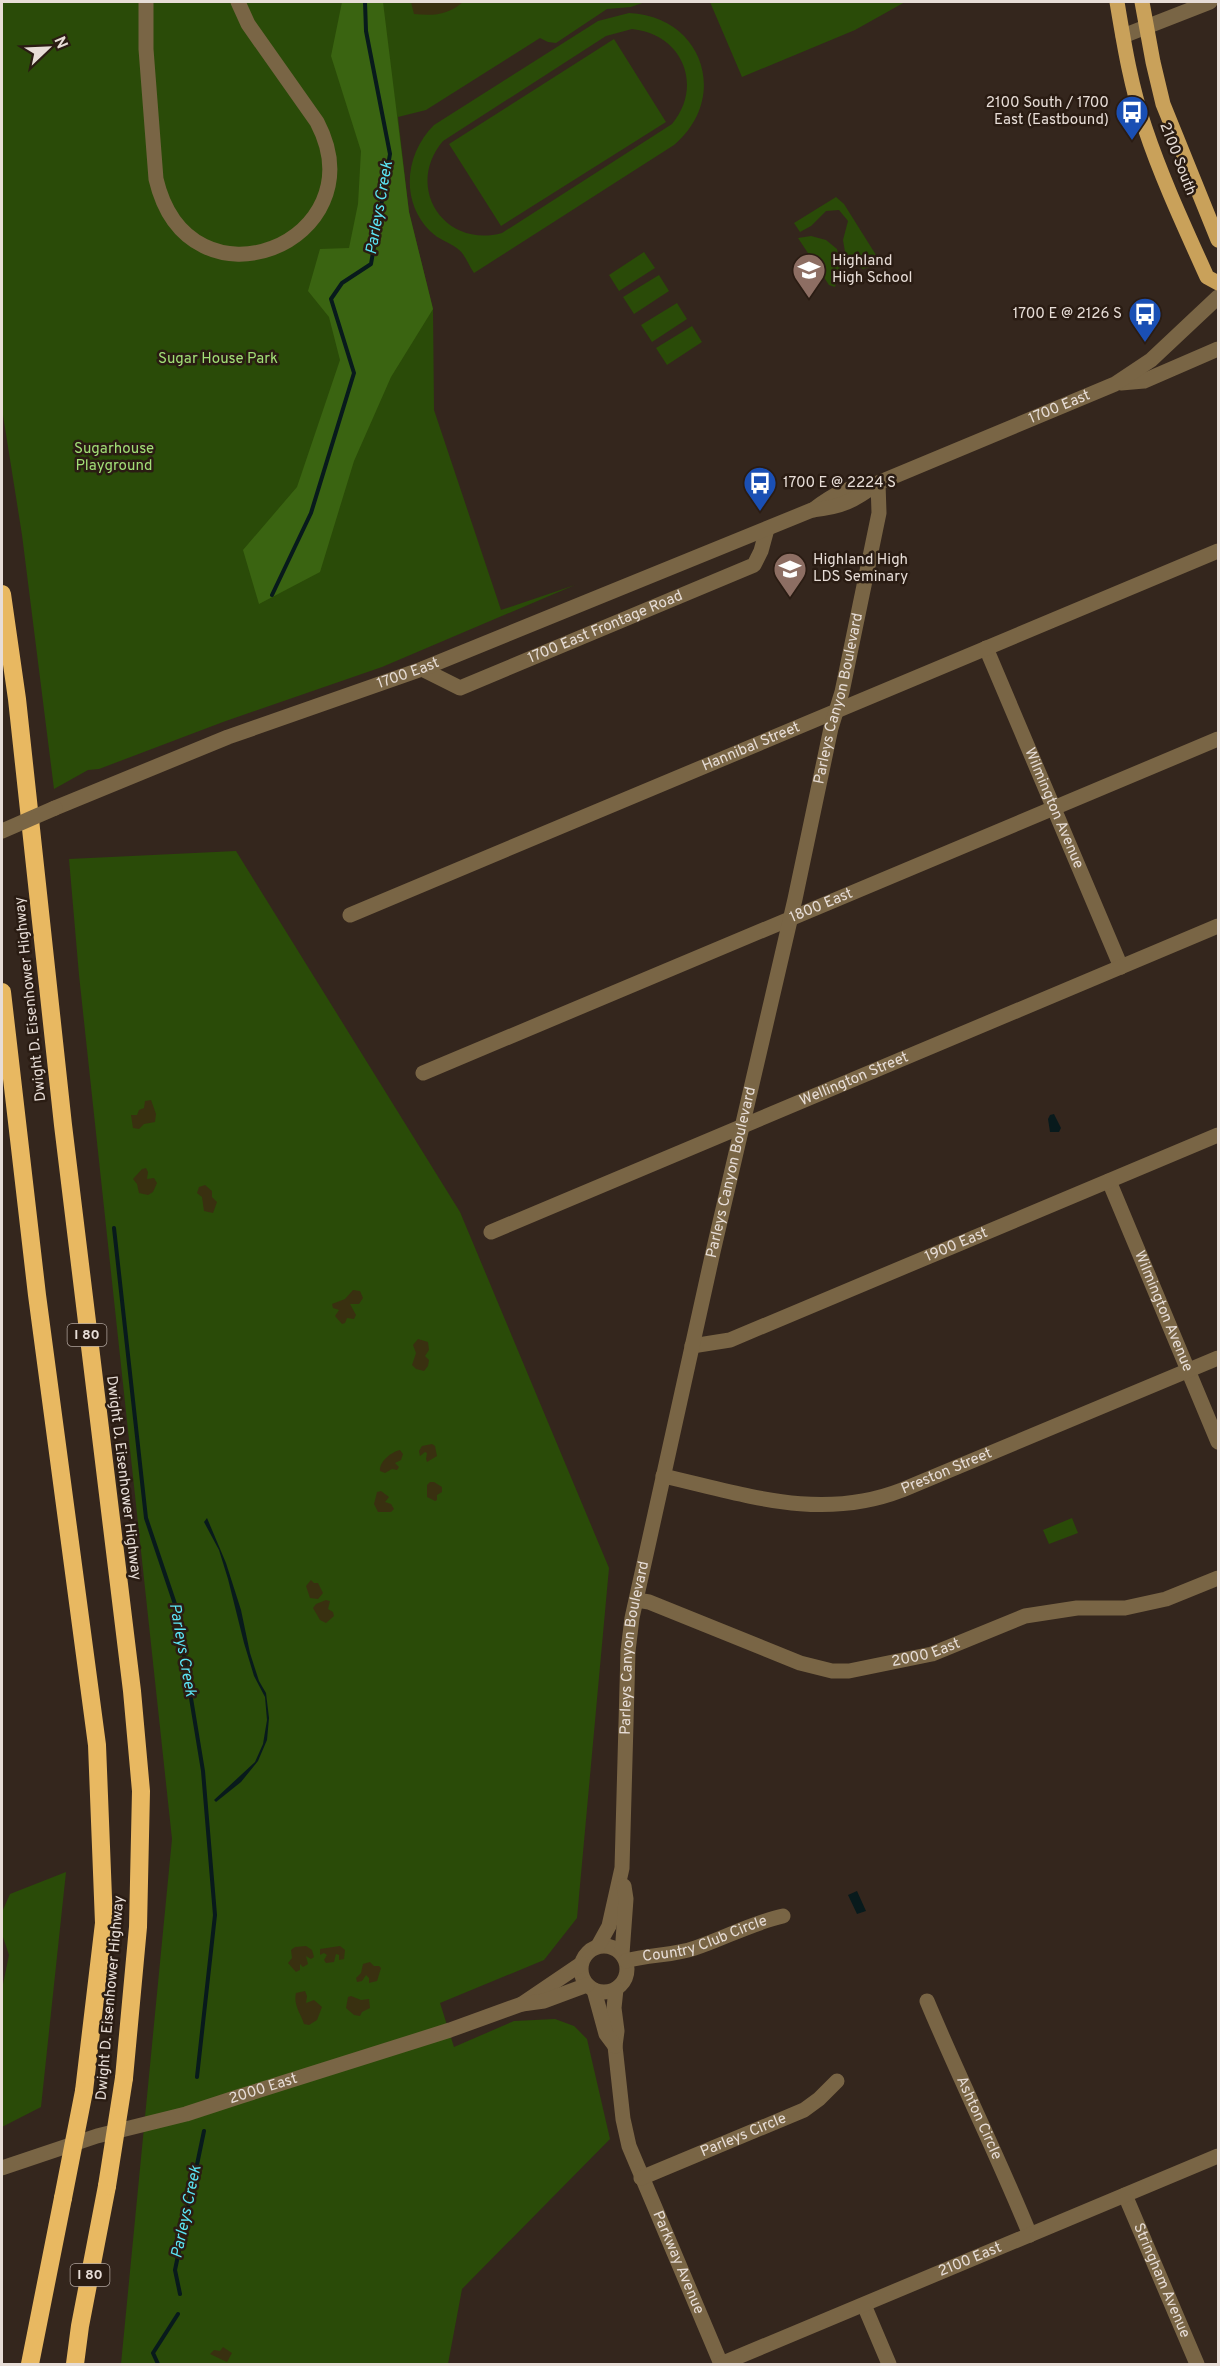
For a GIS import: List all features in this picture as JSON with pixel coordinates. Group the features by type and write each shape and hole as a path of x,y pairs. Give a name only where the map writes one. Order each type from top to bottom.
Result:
{"highway":[{"name":"Dwight D. Eisenhower Highway","path":"2,594 17,699 63,1125 132,1690 141,1791 138,1927 124,2078 75,2364"},
{"name":"Dwight D. Eisenhower Highway","path":"2,992 38,1306 97,1745 104,1923 84,2091 30,2364"}],"main road":[{"name":"2100 South","path":"1118,2 1134,89 1152,146 1207,277 1218,284"},
{"name":"2100 South","path":"1142,2 1157,83 1171,127 1218,240"}],"street":[{"path":"147,2 146,50 156,179 160,196 169,213 190,239 215,250 241,254 267,252 292,239 305,227 323,199 329,183 329,157 325,139 317,122 248,24 238,2"},
{"path":"1123,36 1210,2"},
{"name":"1700 East","path":"2,831 228,737 422,669 812,510 846,504 878,483 1115,384 1151,360 1218,297"},
{"path":"1115,384 1144,381 1218,349"},
{"name":"Parleys Canyon Boulevard","path":"624,1958 626,1899 622,1868 628,1651 663,1476 790,919 879,513 878,483"},
{"name":"1700 East Frontage Road","path":"422,669 460,688 754,565 761,551 767,528"},
{"name":"Hannibal Street","path":"350,915 1218,551"},
{"name":"Wilmington Avenue","path":"986,648 1121,967"},
{"name":"1800 East","path":"423,1073 1218,739"},
{"name":"Wellington Street","path":"491,1232 1218,926"},
{"name":"1900 East","path":"692,1346 730,1340 1218,1135"},
{"name":"Wilmington Avenue","path":"1109,1181 1218,1442"},
{"name":"Preston Street","path":"663,1476 792,1504 833,1506 867,1501 902,1490 1218,1358"},
{"name":"2000 East","path":"637,1600 649,1602 800,1663 832,1671 849,1671 932,1654 1025,1616 1077,1608 1125,1608 1166,1599 1218,1578"},
{"name":"Parleys Canyon Boulevard","path":"598,1946 609,1926 622,1868"},
{"name":"Country Club Circle","path":"624,1958 693,1949 753,1924 783,1916"},
{"path":"598,1946 610,1946 624,1958 626,1976 616,1989 614,2008 617,2031 615,2046 606,2034 591,1988 581,1972 581,1964 589,1951 598,1946"},
{"name":"2000 East","path":"522,2004 581,1964"},
{"path":"591,1988 602,1992 616,1989"},
{"name":"2000 East","path":"2,2168 97,2136 186,2114 450,2030 522,2004 544,2001 591,1988"},
{"name":"Ashton Circle","path":"927,2001 1030,2235"},
{"name":"Parkway Avenue","path":"615,2046 623,2119 634,2160 721,2364"},
{"name":"Parleys Circle","path":"641,2178 804,2110 837,2081"},
{"name":"2100 East","path":"721,2364 1218,2157"},
{"name":"Stringham Avenue","path":"1125,2195 1197,2364"},
{"path":"864,2305 889,2364"}],"green space":[{"name":"Sugar House Park","path":"2,2 645,2 631,7 607,9 556,43 540,38 426,110 398,117 409,212 433,309 434,410 501,610 575,585 382,667 223,722 99,769 88,770 54,789 22,535 2,409"},
{"path":"342,2 383,2 409,212 433,309 391,377 354,461 320,572 259,604 243,550 297,487 340,360 329,317 308,291 320,249 349,248 358,204 361,151 331,56"},
{"path":"710,2 905,2 855,30 742,77"},
{"path":"629,13 654,18 675,28 691,44 700,62 704,83 701,105 691,126 674,145 474,273 460,251 437,237 420,219 410,192 412,163 417,150 434,125 598,21","holes":["632,29 664,40 675,51 683,64 687,78 682,109 672,124 502,233 481,236 463,232 448,223 436,210 429,195 428,177 432,159 443,141 606,36"]},
{"path":"614,39 666,122 501,226 449,144"},
{"path":"836,197 844,204 881,263 863,269 852,262 845,252 843,240 848,221 839,210 826,211 811,226 800,232 794,223"},
{"path":"811,236 826,240 837,249 840,268 835,287 829,285 798,238"},
{"path":"644,252 655,268 619,291 609,275"},
{"path":"659,275 669,291 634,314 623,297"},
{"path":"677,303 687,319 652,342 641,325"},
{"path":"692,326 702,342 667,365 656,348"},
{"path":"236,851 460,1212 609,1568 577,1918 544,1960 440,2003 454,2047 514,2021 555,2019 574,2026 587,2039 610,2139 462,2289 448,2364 121,2364 172,1839 79,975 69,859"},
{"path":"1072,1518 1078,1533 1049,1544 1043,1530"},
{"path":"66,1872 41,2107 2,2127 2,1989 9,1955 2,1934 2,1912 10,1894"}],"sand":[{"path":"411,2 463,2 446,12 428,15 414,14"},
{"path":"151,1100 156,1114 155,1122 144,1124 139,1129 133,1128 131,1115 137,1115 139,1110 144,1108 145,1101"},
{"path":"146,1168 147,1179 154,1178 157,1183 153,1192 148,1195 139,1193 133,1179 142,1169"},
{"path":"205,1185 212,1191 212,1197 217,1202 213,1213 204,1211 202,1197 197,1193 199,1187"},
{"path":"353,1290 360,1291 363,1298 359,1304 350,1304 356,1315 354,1319 347,1318 342,1324 335,1316 339,1310 333,1308 332,1304 345,1299"},
{"path":"418,1339 428,1342 429,1350 425,1356 429,1360 424,1371 412,1365 416,1353 413,1345"},
{"path":"432,1444 435,1446 437,1456 427,1462 427,1453 420,1456 419,1451 422,1446"},
{"path":"400,1450 403,1454 401,1460 395,1463 399,1467 397,1470 392,1469 385,1473 380,1471 381,1464 386,1458"},
{"path":"430,1482 442,1487 442,1492 437,1495 435,1501 427,1497 427,1485"},
{"path":"381,1491 389,1497 385,1502 391,1504 394,1509 391,1512 378,1512 374,1504 377,1492"},
{"path":"311,1580 318,1583 323,1593 318,1599 310,1598 306,1586"},
{"path":"326,1600 330,1601 328,1609 333,1612 334,1616 326,1623 320,1620 313,1608 316,1604"},
{"path":"306,1946 312,1950 314,1957 311,1959 306,1956 308,1964 303,1967 300,1964 300,1970 296,1972 288,1963 292,1958 291,1950 295,1947"},
{"path":"340,1946 345,1950 344,1959 339,1960 339,1955 336,1954 334,1962 326,1963 324,1960 327,1955 324,1953 320,1955 320,1949"},
{"path":"370,1962 381,1968 377,1981 369,1983 366,1975 362,1981 357,1982 356,1978 361,1973 363,1964"},
{"path":"305,1991 306,2003 314,2000 322,2007 317,2020 309,2025 304,2024 296,2002 296,1993"},
{"path":"348,1997 361,2000 369,1999 370,2008 362,2012 360,2016 354,2015 346,2008"},
{"path":"223,2347 232,2353 227,2362 210,2354 214,2350 220,2351"}],"shaded area":[{"path":"1054,1114 1061,1128 1059,1132 1050,1132 1048,1119"},
{"path":"207,1518 226,1563 241,1610 250,1653 259,1681 266,1693 269,1718 267,1740 258,1761 241,1782 216,1802 214,1800 255,1762 263,1744 267,1720 265,1697 254,1676 219,1550 204,1522"},
{"path":"857,1891 866,1911 857,1914 848,1895"}],"waterway":[{"name":"Parleys Creek","path":"272,595 311,513 354,373 331,299 342,283 371,264 390,154 366,31 365,2"},
{"name":"Parleys Creek","path":"114,1228 146,1518 176,1607 203,1771 215,1915 197,2077"},
{"name":"Parleys Creek","path":"180,2294 175,2270 204,2131"},
{"name":"Parleys Creek","path":"158,2364 153,2353 178,2314"}],"place":[{"name":"2100 South / 1700 East (Eastbound)","path":"1132,141"},
{"name":"Highland High School","path":"809,299"},
{"name":"1700 E @ 2126 S","path":"1145,343"},
{"name":"1700 E @ 2224 S","path":"760,512"},
{"name":"Highland High LDS Seminary","path":"790,598"}],"park label":[{"name":"Sugarhouse Playground","path":"114,458"}]}
